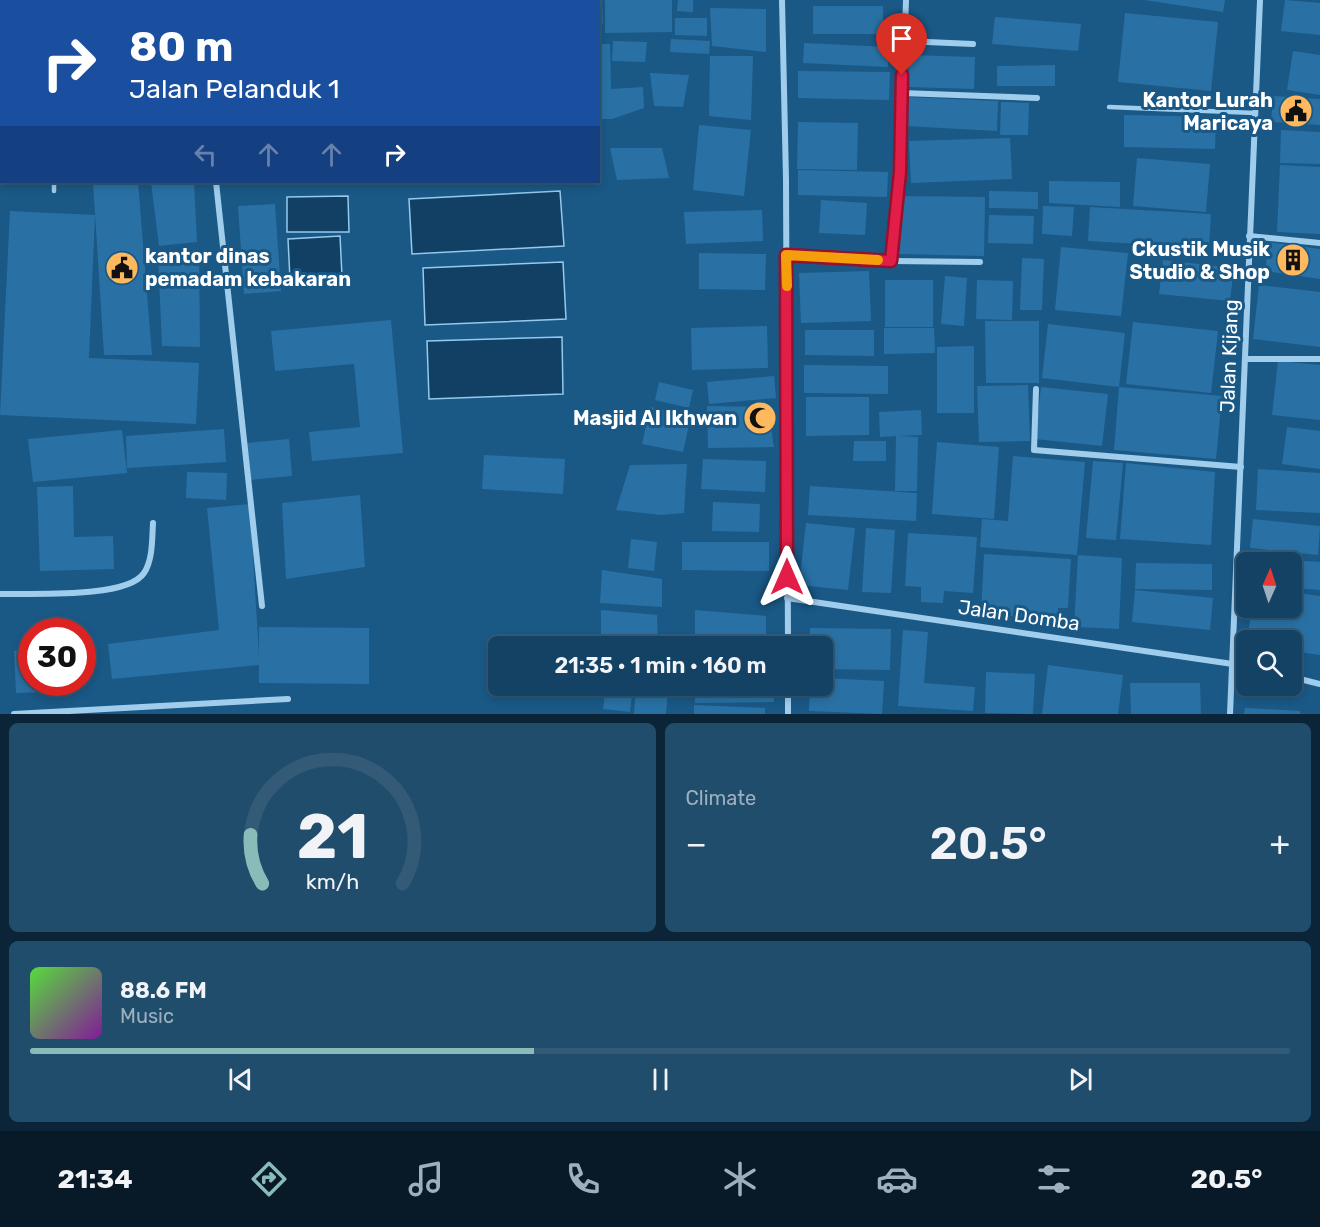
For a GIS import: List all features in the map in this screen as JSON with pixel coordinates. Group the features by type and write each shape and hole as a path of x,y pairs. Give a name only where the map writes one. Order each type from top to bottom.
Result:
{"street":[{"path":"782,0 788,636"},
{"path":"891,261 900,172 906,0"},
{"name":"Jalan Kijang","path":"1230,714 1260,0"},
{"path":"904,41 973,44"},
{"path":"902,93 1037,98"},
{"path":"216,183 262,606"},
{"path":"1249,236 1320,243"},
{"path":"786,255 891,261 980,262"},
{"path":"1246,359 1320,359"},
{"path":"1036,389 1034,450 1241,467"},
{"path":"0,594 100,591 130,585 144,574 151,552 153,523"},
{"name":"Jalan Domba","path":"787,598 1236,664"},
{"path":"1302,680 1320,684"},
{"path":"788,696 788,714"},
{"path":"14,714 288,699"},
{"path":"185,705 186,714"}],"lane":[{"path":"1108,107 1255,113"},
{"path":"54,183 54,191"}],"water":[{"path":"560,191 564,246 412,254 409,199"},
{"path":"348,196 349,232 287,232 287,197"},
{"path":"340,236 342,276 290,279 288,239"},
{"path":"563,262 566,319 425,325 423,268"},
{"path":"562,337 563,394 429,399 427,341"}],"building":[{"path":"600,0 602,0 603,23 600,24"},
{"path":"605,0 672,0 672,32 605,33"},
{"path":"678,0 693,0 693,12 677,11"},
{"path":"1144,0 1225,0 1223,12"},
{"path":"1285,0 1320,3 1320,35 1281,31"},
{"path":"813,6 883,6 883,34 813,34"},
{"path":"710,8 766,9 766,52 712,46"},
{"path":"1125,13 1218,22 1211,91 1118,82"},
{"path":"995,17 1081,24 1078,51 992,44"},
{"path":"675,18 707,18 707,36 675,35"},
{"path":"671,39 710,41 709,54 670,52"},
{"path":"613,41 647,42 645,62 612,61"},
{"path":"804,43 889,47 888,67 803,63"},
{"path":"600,44 610,44 611,89 643,87 644,108 612,119 600,119"},
{"path":"1293,51 1320,55 1320,95 1287,90"},
{"path":"909,55 975,57 974,89 908,87"},
{"path":"710,56 753,56 751,120 709,116"},
{"path":"1055,65 1055,86 997,86 997,66"},
{"path":"798,71 890,72 889,100 798,98"},
{"path":"650,73 689,75 683,107 654,106"},
{"name":"Kantor Lurah Maricaya","path":"1273,96 1320,99 1320,125 1271,122"},
{"path":"907,97 998,101 997,131 905,126"},
{"path":"1001,102 1029,103 1028,135 1000,135"},
{"path":"1124,115 1216,117 1215,149 1124,147"},
{"path":"798,122 858,123 857,170 797,169"},
{"path":"699,125 751,130 744,196 693,190"},
{"path":"1281,130 1320,132 1320,164 1280,163"},
{"path":"1010,138 1012,179 911,183 909,141"},
{"path":"610,148 662,148 669,178 617,180"},
{"path":"1137,158 1210,164 1206,212 1133,206"},
{"path":"1280,165 1320,167 1320,234 1277,232"},
{"path":"798,170 888,172 887,197 798,195"},
{"path":"1049,181 1120,182 1120,207 1049,203"},
{"name":"kantor dinas pemadam kebakaran","path":"93,183 138,183 152,355 104,355"},
{"path":"151,183 194,183 197,242 159,246"},
{"path":"989,191 1038,192 1038,209 989,208"},
{"path":"900,196 985,197 984,256 898,254"},
{"path":"821,200 867,203 865,235 819,233"},
{"path":"275,204 281,291 244,294 238,206"},
{"path":"1043,206 1074,207 1072,236 1042,234"},
{"path":"1090,207 1211,214 1209,248 1088,241"},
{"path":"762,210 763,241 686,244 684,212"},
{"path":"10,211 95,215 89,358 199,363 196,424 0,415"},
{"path":"989,215 1034,216 1033,244 988,243"},
{"name":"Ckustik Musik Studio & Shop","path":"1269,242 1320,249 1320,279 1265,271"},
{"path":"1061,247 1128,253 1121,316 1055,310"},
{"path":"699,253 766,254 765,290 699,289"},
{"path":"199,255 200,347 162,346 158,256"},
{"path":"1022,258 1044,259 1042,310 1020,310"},
{"path":"1163,260 1234,268 1230,301 1159,294"},
{"path":"869,271 871,321 801,323 799,273"},
{"path":"945,276 967,278 964,326 941,324"},
{"path":"885,280 933,280 933,327 885,327"},
{"path":"977,280 1013,281 1012,320 976,319"},
{"path":"1259,285 1320,292 1320,347 1253,339"},
{"path":"391,320 403,453 312,461 309,432 360,427 354,364 275,371 271,331"},
{"path":"985,321 1039,321 1039,383 986,383"},
{"path":"1133,322 1218,331 1211,393 1126,384"},
{"path":"1048,324 1125,333 1119,387 1042,378"},
{"path":"767,326 768,368 692,370 691,328"},
{"path":"884,328 934,328 935,353 884,354"},
{"path":"805,330 874,330 874,356 805,355"},
{"path":"974,346 974,413 937,413 937,347"},
{"path":"1278,361 1320,365 1320,420 1272,415"},
{"path":"804,365 888,366 888,394 804,393"},
{"path":"774,376 776,398 709,404 707,382"},
{"path":"659,382 693,390 689,408 655,400"},
{"path":"1028,385 1030,441 979,442 977,386"},
{"path":"1041,387 1108,394 1102,446 1035,439"},
{"path":"1119,387 1222,396 1216,459 1114,450"},
{"path":"806,397 869,397 869,435 806,436"},
{"path":"707,406 768,407 774,447 708,448"},
{"path":"650,407 691,415 683,452 642,444"},
{"path":"921,410 922,435 899,436 918,437 917,491 895,491 896,436 880,437 879,412"},
{"path":"1287,427 1320,431 1320,469 1282,464"},
{"path":"224,429 226,462 127,468 126,436"},
{"path":"122,430 127,473 33,482 28,439"},
{"path":"289,439 292,476 250,480 247,443"},
{"path":"854,441 886,441 886,461 853,461"},
{"path":"937,442 999,447 994,519 932,514"},
{"path":"484,455 565,459 563,494 482,489"},
{"path":"1013,456 1085,462 1077,555 980,547 982,519 1008,521"},
{"path":"703,459 766,461 765,492 701,489"},
{"path":"1093,461 1123,463 1116,540 1086,538"},
{"path":"1126,463 1215,472 1211,545 1120,539"},
{"path":"687,464 684,513 661,515 616,510 630,465"},
{"path":"1258,469 1320,473 1320,513 1256,510"},
{"path":"187,472 227,473 226,500 186,498"},
{"path":"73,486 74,537 113,536 114,569 40,571 37,487"},
{"path":"810,486 917,493 916,521 808,515"},
{"path":"360,495 365,567 286,579 282,503"},
{"path":"713,502 760,504 759,532 712,531"},
{"path":"250,504 259,657 259,627 369,628 369,684 259,683 259,665 112,679 108,644 219,630 207,508"},
{"path":"1253,519 1320,526 1318,555 1250,548"},
{"path":"806,523 855,528 848,590 799,585"},
{"path":"866,528 895,530 891,593 862,592"},
{"path":"908,533 977,537 973,593 944,591 943,603 921,602 921,587 905,586"},
{"path":"631,539 657,542 654,571 628,568"},
{"path":"682,542 769,542 769,571 682,570"},
{"path":"984,554 1071,559 1068,608 1058,608 1058,619 981,614"},
{"path":"1078,555 1122,558 1119,629 1074,627"},
{"path":"1302,561 1320,562 1320,590 1302,589"},
{"path":"1136,563 1212,564 1212,590 1135,589"},
{"path":"602,570 662,579 662,607 600,603"},
{"path":"1135,590 1213,598 1210,630 1132,622"},
{"path":"1302,593 1320,596 1320,655 1302,652 1302,630 1249,630 1250,618 1302,618"},
{"path":"601,610 657,615 658,636 601,636"},
{"path":"695,610 766,616 766,636 695,636"},
{"path":"810,628 891,629 890,670 833,669 833,636 810,636"},
{"path":"903,630 928,632 924,683 975,687 973,711 898,706"},
{"path":"14,651 18,651 18,693 16,693"},
{"path":"1048,665 1123,675 1118,714 1042,714"},
{"path":"986,672 1035,674 1033,714 985,713"},
{"path":"833,679 884,681 882,714 809,711 810,696 833,696"},
{"path":"1130,683 1200,683 1201,714 1131,714"},
{"path":"605,696 632,696 630,712 603,709"},
{"path":"635,696 667,696 666,714 634,714"},
{"path":"695,696 774,696 774,702 695,703"},
{"path":"694,705 765,708 765,714 694,714"},
{"path":"1245,708 1300,711 1300,714 1244,714"}],"slow traffic":[{"path":"787,286 786,255 878,260"}],"place":[{"name":"Kantor Lurah Maricaya","path":"1296,111"},
{"name":"Ckustik Musik Studio & Shop","path":"1293,260"},
{"name":"kantor dinas pemadam kebakaran","path":"122,268"},
{"name":"Masjid Al Ikhwan","path":"760,418"}],"route":[{"path":"787,577 786,255 891,261 900,172 902,75"}]}
